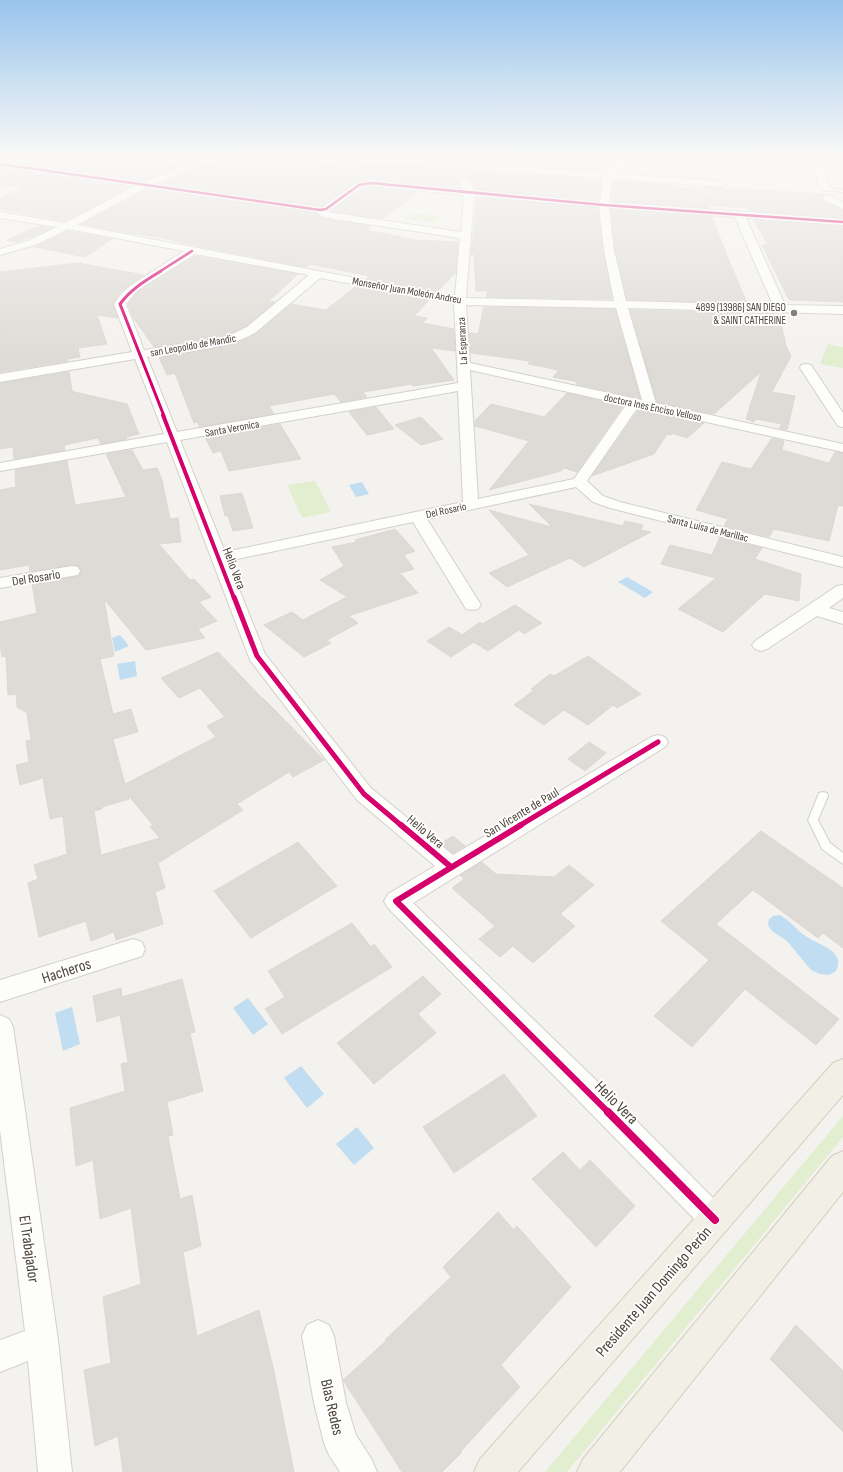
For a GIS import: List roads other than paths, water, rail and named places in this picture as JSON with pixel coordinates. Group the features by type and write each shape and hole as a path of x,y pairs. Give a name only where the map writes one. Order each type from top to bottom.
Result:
{"main road":[{"name":"Presidente Juan Domingo Perón","path":"493,1472 843,1073"},
{"path":"596,1472 843,1167"}],"street":[{"name":"Monseñor Juan Moleón Andreu","path":"59,225 460,301 843,310"},
{"path":"391,225 465,236"},
{"name":"La Esperanza","path":"466,225 460,301 470,505"},
{"path":"606,225 608,250 621,305 650,406"},
{"path":"744,225 780,308"},
{"path":"0,252 31,244 67,226"},
{"name":"Helio Vera","path":"192,251 134,288 127,294 120,304 257,656 364,794 452,867"},
{"name":"san Leopoldo de Mandic","path":"0,378 139,354 223,342 251,330 317,274"},
{"name":"doctora Ines Enciso Velloso","path":"463,365 843,448"},
{"path":"806,368 843,423"},
{"name":"Santa Veronica","path":"0,467 464,386"},
{"path":"579,482 634,403"},
{"name":"Del Rosario","path":"219,558 579,482"},
{"name":"Santa Luisa de Marillac","path":"579,482 598,499 615,505 843,562"},
{"path":"417,516 472,605"},
{"name":"Del Rosario","path":"0,583 72,571"},
{"path":"761,645 843,590"},
{"path":"815,609 843,618"},
{"name":"San Vicente de Paul","path":"396,901 658,742"},
{"name":"Helio Vera","path":"396,901 587,1090 715,1220"},
{"name":"Hacheros","path":"0,991 133,949"},
{"name":"El Trabajador","path":"0,1027 42,1340 55,1472"},
{"name":"Blas Redes","path":"318,1336 330,1403 341,1443 360,1472"},
{"path":"0,1356 42,1340"}],"lane":[{"path":"823,796 813,820 826,846 843,859"}],"water":[{"path":"362,482 369,494 356,497 349,485"},
{"path":"627,577 653,592 645,598 618,582"},
{"path":"120,635 129,646 115,652 112,638"},
{"path":"135,661 137,676 120,680 117,664"},
{"path":"780,915 803,935 834,953 838,962 836,971 829,975 820,974 811,970 787,941 772,931 768,925 769,919 773,916"},
{"path":"248,998 268,1024 253,1035 233,1008"},
{"path":"72,1007 80,1044 63,1051 55,1013"},
{"path":"301,1066 324,1094 307,1108 284,1078"},
{"path":"357,1127 374,1148 354,1165 336,1144"}],"place":[{"name":"4899 (13986) SAN DIEGO & SAINT CATHERINE","path":"794,313"}]}
